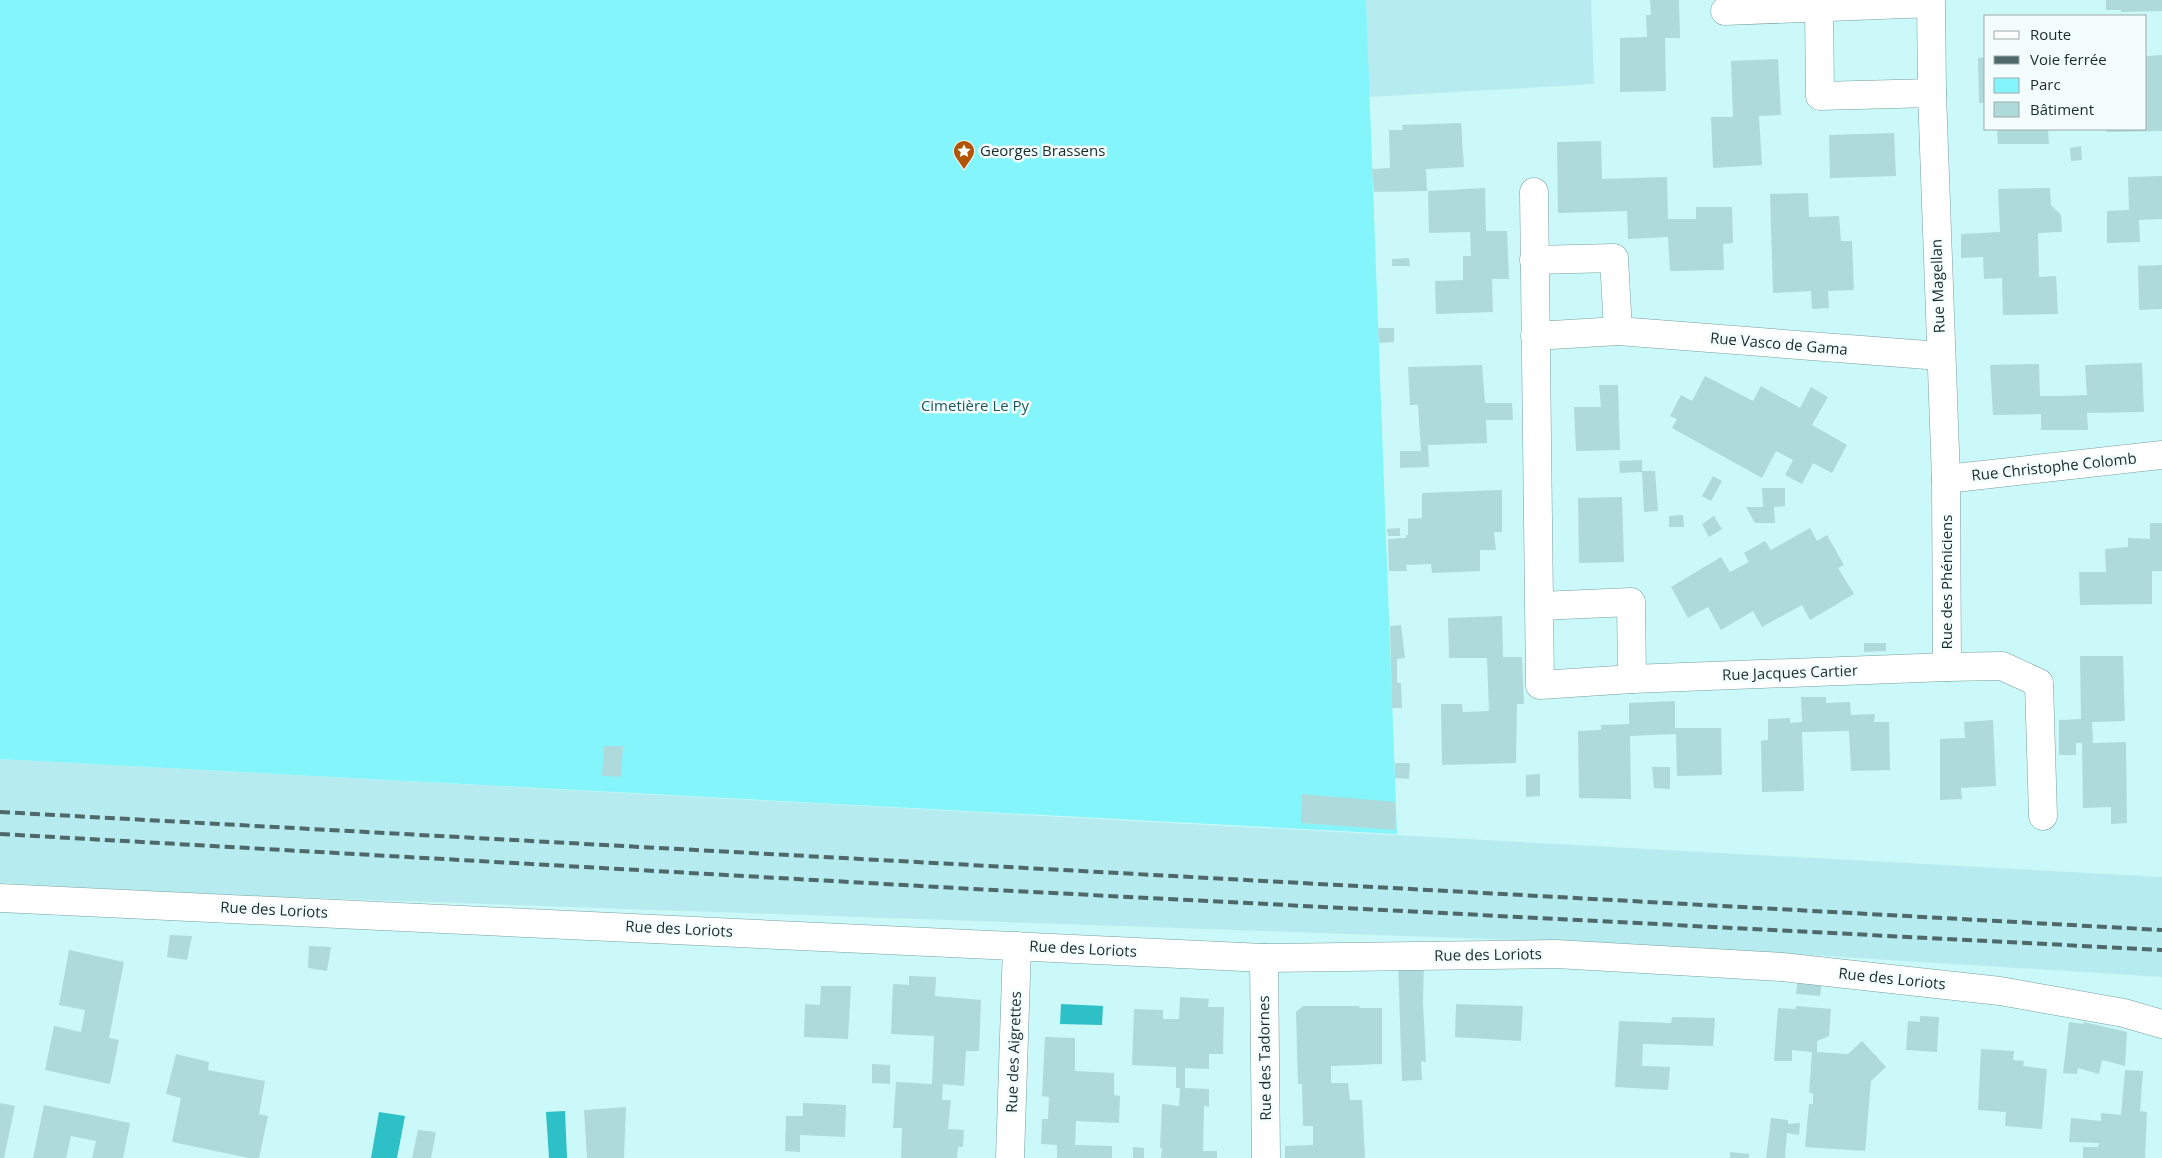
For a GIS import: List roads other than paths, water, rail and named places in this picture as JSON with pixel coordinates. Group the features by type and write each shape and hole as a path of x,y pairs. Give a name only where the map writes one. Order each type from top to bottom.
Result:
{"street":[{"name":"Rue Magellan","path":"1725,11 1931,3 1940,356 1946,479"},
{"path":"1819,7 1820,96 1932,93"},
{"path":"1534,192 1535,336"},
{"path":"1534,260 1614,258 1618,331"},
{"name":"Rue Vasco de Gama","path":"1535,336 1618,331 1940,356"},
{"name":"Rue Jacques Cartier","path":"1535,336 1539,473 1540,685 1632,679 1947,667"},
{"name":"Rue Christophe Colomb","path":"1946,479 2162,455"},
{"name":"Rue des Phéniciens","path":"1946,479 1947,667 2002,666 2039,683 2043,816"},
{"path":"1540,606 1631,602 1632,679"},
{"name":"Rue des Loriots","path":"0,898 1264,958 1556,954 1782,967 2000,991 2124,1013 2162,1024"},
{"name":"Rue des Aigrettes","path":"1010,1158 1017,946"},
{"name":"Rue des Tadornes","path":"1264,958 1266,1158"}],"railway":[{"path":"0,812 2162,930"},
{"path":"0,834 974,889 2162,950"}],"place":[{"name":"Georges Brassens","path":"964,170"}],"park label":[{"name":"Cimetière Le Py","path":"975,406"}]}
